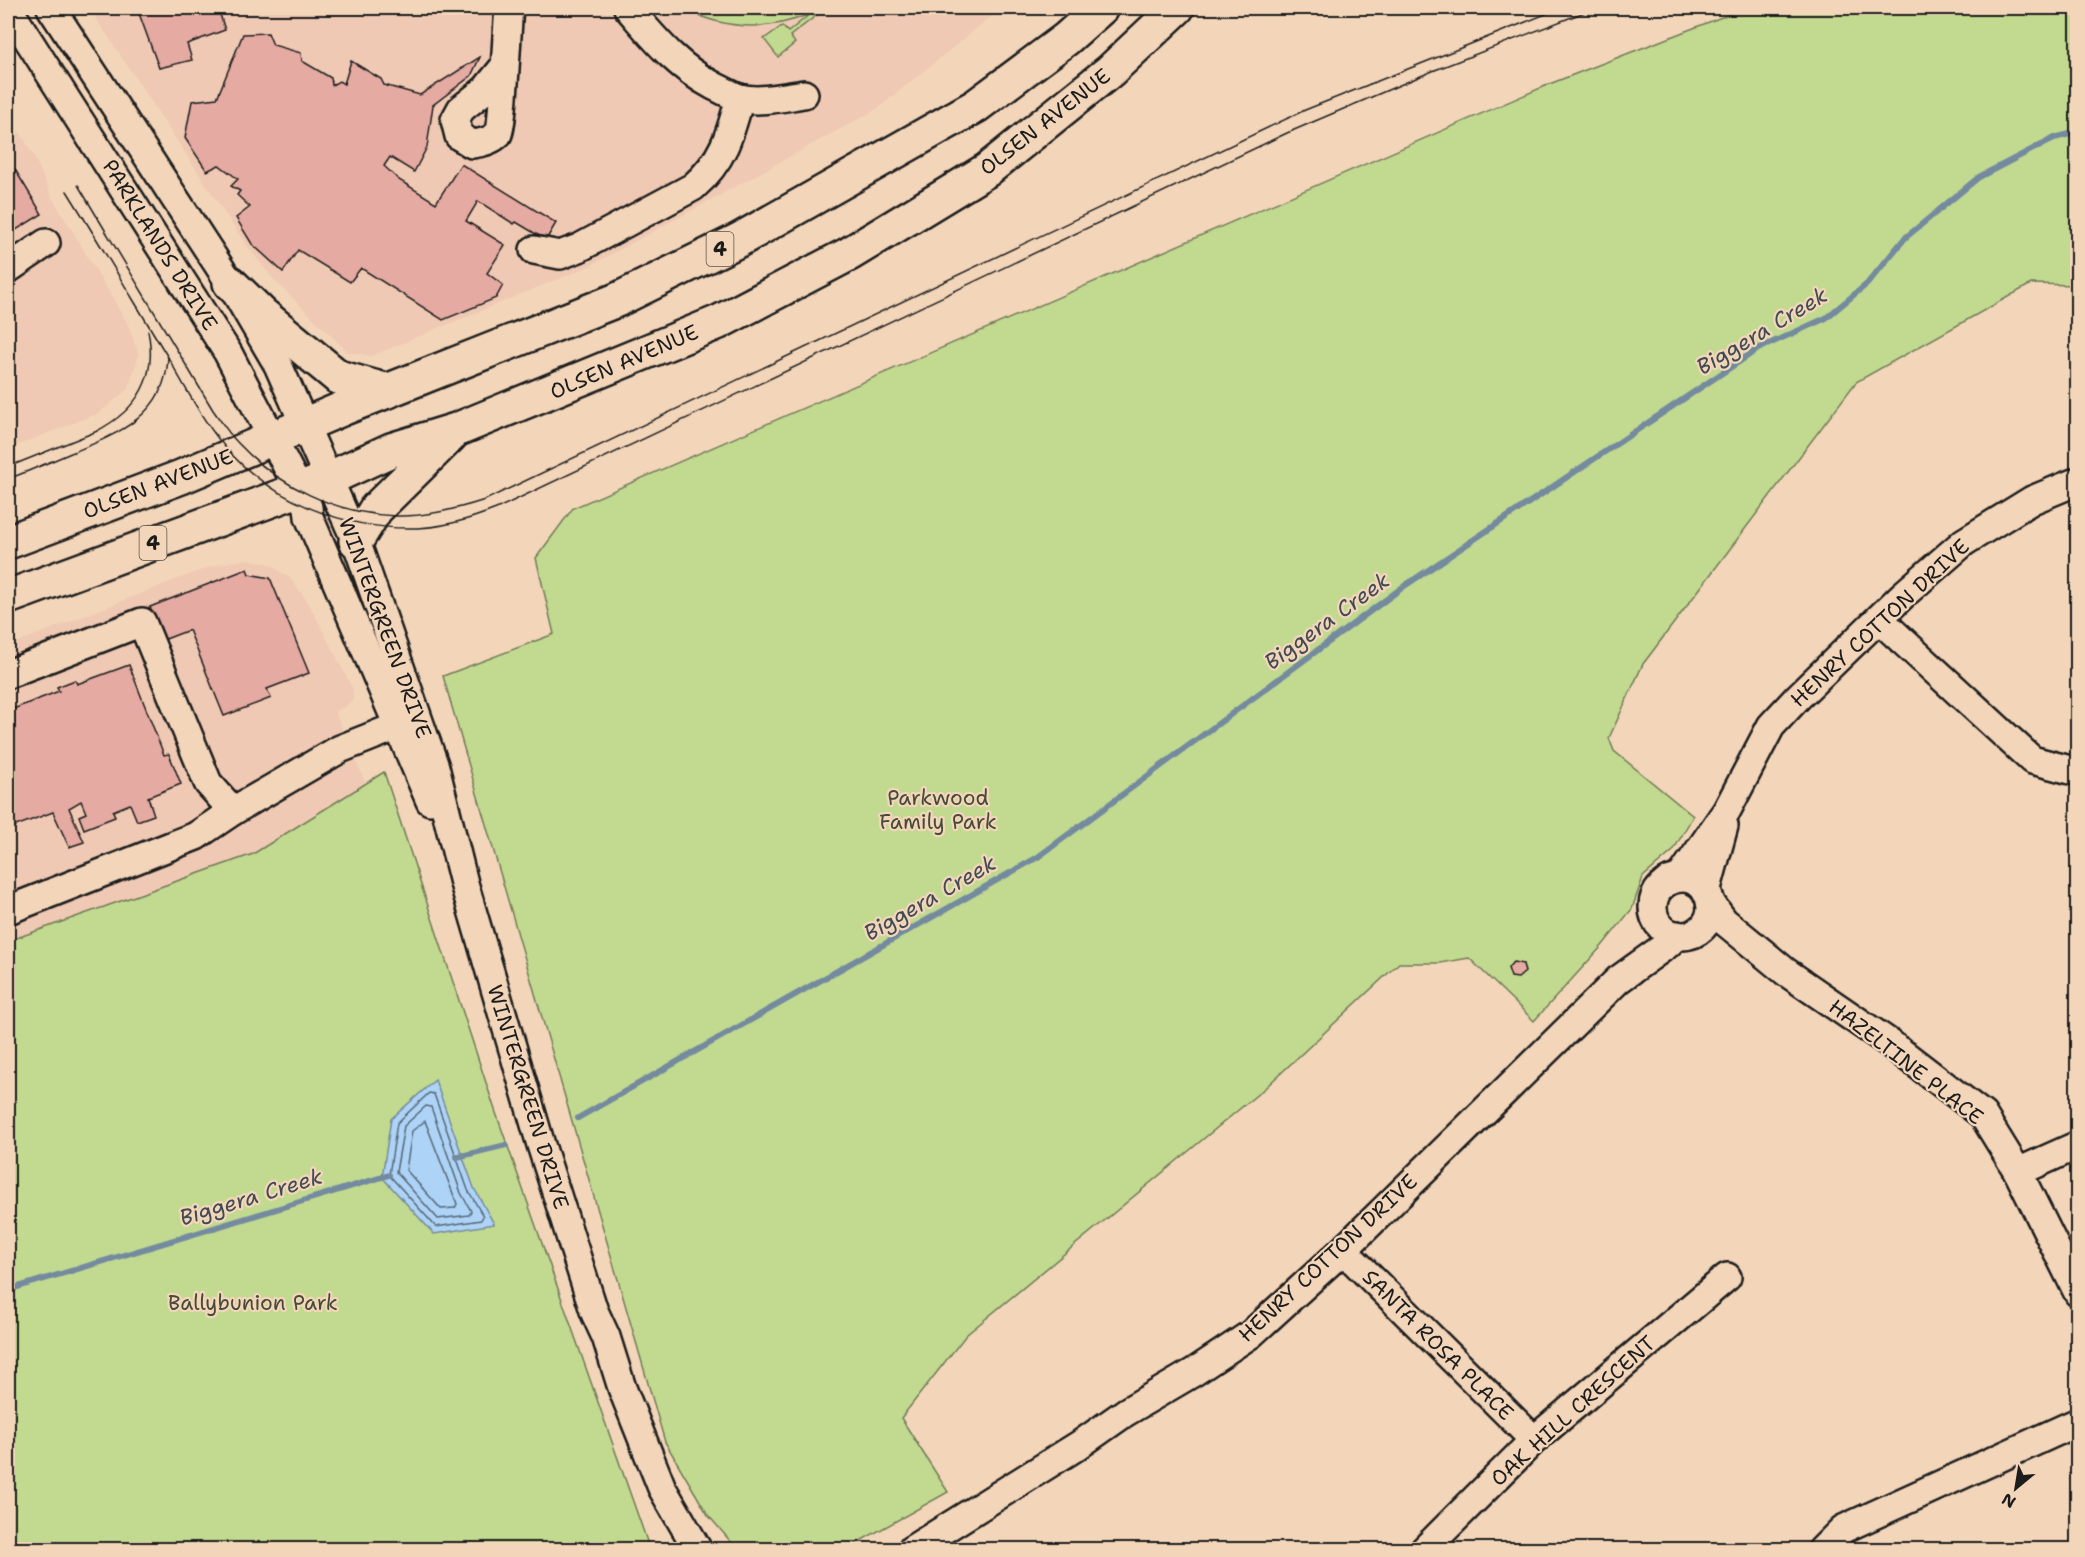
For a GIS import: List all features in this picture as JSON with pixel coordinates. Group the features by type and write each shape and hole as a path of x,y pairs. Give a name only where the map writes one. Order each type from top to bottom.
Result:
{"main road":[{"name":"OLSEN AVENUE","path":"8,542 169,481 617,300 739,240 976,106 1066,39 1101,8"},
{"name":"OLSEN AVENUE","path":"8,597 314,484 391,450 456,430 719,322 849,254 987,170 1110,71 1177,8"},
{"path":"230,283 263,315 338,377 388,391"},
{"path":"356,541 376,509 456,430"}],"street":[{"name":"PARKLANDS DRIVE","path":"8,8 207,318 249,391 272,440 314,484"},
{"name":"PARKLANDS DRIVE","path":"51,8 230,283 278,364 303,425 314,484"},
{"path":"504,67 509,8"},
{"path":"628,8 668,54 703,80 740,98 769,99 804,94"},
{"path":"534,250 560,255 579,248 693,187 706,176 723,151 740,98"},
{"path":"8,269 46,243"},
{"name":"HENRY COTTON DRIVE","path":"1680,878 1728,810 1771,726 1798,697 1964,542 2032,500 2078,481"},
{"name":"WINTERGREEN DRIVE","path":"314,484 356,541 435,767 464,883 541,1145 594,1311 598,1349 608,1396 626,1448 638,1472 651,1489 672,1506 698,1550"},
{"name":"WINTERGREEN DRIVE","path":"314,484 308,507 309,517 464,883"},
{"path":"1880,620 2032,760 2078,772"},
{"path":"8,674 142,622 208,783 233,811"},
{"path":"8,910 196,836 233,811 339,749 398,726"},
{"name":"HENRY COTTON DRIVE","path":"1708,897 1728,810"},
{"path":"1680,878 1695,882 1708,897 1708,918 1677,928 1653,910 1657,892 1671,880 1680,878"},
{"name":"HAZELTINE PLACE","path":"1708,897 1724,921 1786,972 1888,1042 1983,1115 2018,1173 2078,1293"},
{"name":"HENRY COTTON DRIVE","path":"912,1550 1251,1334 1343,1250 1618,980 1677,928"},
{"name":"HAZELTINE PLACE","path":"1677,928 1786,972"},
{"path":"2018,1173 2078,1145"},
{"name":"SANTA ROSA PLACE","path":"1343,1250 1534,1440"},
{"name":"OAK HILL CRESCENT","path":"1424,1550 1534,1440 1727,1277"},
{"path":"1822,1550 1843,1529 2078,1422"}],"shaded area":[{"path":"89,8 1002,8 877,109 590,266 371,356 348,352 273,279 244,242"},
{"path":"8,113 33,154 52,197 127,322 139,355 128,389 99,413 8,449"},
{"path":"248,559 270,564 291,579 308,602 353,689 353,699 345,707 335,711 365,782 253,854 8,941 8,646 193,573 219,564"}],"green space":[{"path":"682,8 826,8 790,36 795,43 778,57 764,39 782,26 788,32 810,14 778,24 745,26 713,20"},
{"name":"Parkwood Family Park","path":"1745,8 2077,8 2077,285 2031,284 1856,382 1643,664 1609,738 1614,751 1693,816 1673,851 1643,877 1632,909 1534,1021 1469,958 1440,963 1399,963 1265,1088 966,1335 901,1418 948,1492 846,1549 737,1549 708,1515 665,1442 443,676 554,634 536,558 573,508 1552,83"},
{"name":"Ballybunion Park","path":"384,772 495,1110 648,1544 652,1549 8,1549 8,941 253,854"}],"water":[{"path":"435,1080 474,1188 494,1224 434,1234 382,1177 391,1119"}],"building":[{"path":"137,8 218,8 225,30 187,44 192,60 159,68"},
{"path":"268,33 273,45 301,53 302,61 331,78 332,85 339,81 344,84 351,61 381,79 384,85 420,95 480,57 471,76 433,105 427,147 414,172 390,157 384,166 399,180 436,203 461,164 556,223 546,240 516,222 514,224 478,201 466,221 505,245 487,273 503,285 496,298 443,320 361,268 350,282 298,250 283,272 252,244 236,218 250,207 237,195 240,191 231,186 238,179 219,165 207,171 185,138 192,101 217,98 243,34"},
{"path":"8,158 42,214 8,235"},
{"path":"247,569 249,574 270,578 309,673 267,689 271,698 224,716 189,630 163,640 149,615 153,614 150,607"},
{"path":"129,665 164,755 169,754 181,784 148,797 154,815 137,821 130,804 113,811 115,817 84,829 79,816 86,813 81,801 69,808 84,842 69,847 53,812 8,829 8,711 59,691 57,687 75,680 77,684"},
{"path":"1513,962 1523,964 1525,972 1518,978 1511,977 1508,968"}],"waterway":[{"name":"Biggera Creek","path":"578,1118 1038,857 1403,587 1758,349 1826,318 1867,284 1905,238 1979,177 2054,138 2078,132"},
{"name":"Biggera Creek","path":"457,1157 506,1145"},
{"name":"Biggera Creek","path":"8,1290 389,1175"}],"tram line":[{"path":"78,185 213,410 231,435 254,458 290,484 330,503 374,514 396,516 430,514 485,500 1305,110 1561,8"},
{"path":"67,191 202,416 225,447 244,466 265,483 288,497 337,518 390,527 437,526 496,509 1287,133 1435,70 1595,8"},
{"path":"8,467 95,432 122,414 141,392 146,379 150,364 148,331"},
{"path":"8,479 106,438 136,420 159,394 165,377 168,357"}]}
